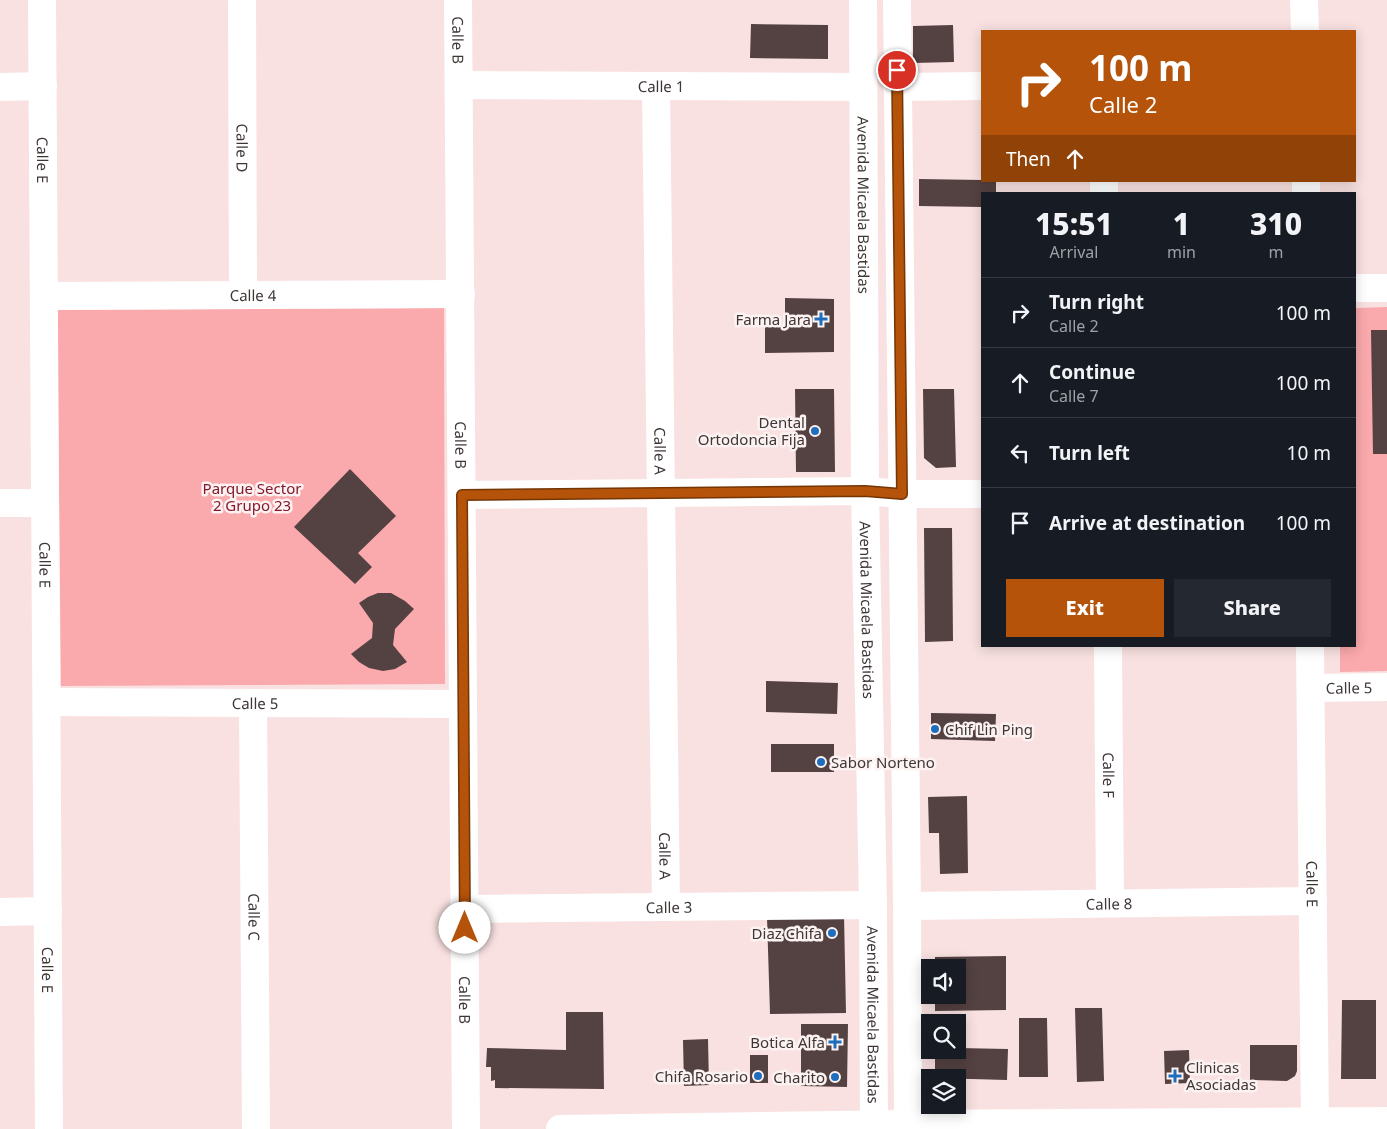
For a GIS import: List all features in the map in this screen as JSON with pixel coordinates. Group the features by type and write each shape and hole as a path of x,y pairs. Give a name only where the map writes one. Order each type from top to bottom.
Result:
{"street":[{"name":"Calle E","path":"42,0 49,1129"},
{"name":"Calle D","path":"242,0 243,295"},
{"name":"Calle B","path":"458,0 466,1129"},
{"name":"Avenida Micaela Bastidas","path":"863,0 865,491 873,906 874,1127"},
{"path":"897,0 908,1126"},
{"path":"1304,0 1304,30"},
{"name":"Calle 1","path":"459,85 863,87"},
{"path":"0,87 43,86"},
{"name":"Calle A","path":"656,86 666,907"},
{"path":"897,87 981,86"},
{"path":"1356,288 1387,288"},
{"name":"Calle 4","path":"44,296 461,294"},
{"path":"462,495 865,491 902,494 981,494"},
{"path":"0,503 46,503"},
{"name":"Calle F","path":"1108,647 1110,903"},
{"name":"Calle E","path":"1310,647 1315,1121"},
{"name":"Calle 5","path":"1310,688 1387,687"},
{"name":"Calle 5","path":"47,702 463,704"},
{"name":"Calle C","path":"253,703 256,1129"},
{"name":"Calle 8","path":"907,906 1313,901"},
{"name":"Calle 3","path":"465,909 873,906"},
{"path":"0,912 48,912"},
{"path":"560,1129 1387,1120"}],"green space":[{"path":"1387,307 1387,671 1340,672 1340,647 1356,647 1356,308"},
{"name":"Parque Sector 2 Grupo 23","path":"444,308 445,684 61,686 57,310"}],"building":[{"path":"751,24 828,25 828,59 750,58"},
{"path":"953,25 954,62 913,63 913,26"},
{"path":"919,179 996,182 996,192 981,192 981,207 919,206"},
{"path":"785,298 834,299 834,352 765,353 765,326 785,325"},
{"path":"1371,330 1387,330 1387,454 1373,454"},
{"name":"Dental Ortodoncia Fija","path":"795,389 834,389 835,472 796,472"},
{"path":"923,389 954,389 956,467 936,468 924,458"},
{"path":"350,469 396,516 358,553 372,567 355,584 294,527"},
{"path":"924,528 952,528 953,641 925,642"},
{"path":"378,593 391,593 414,609 395,629 393,645 407,662 395,669 383,671 369,668 351,654 372,638 373,623 359,603"},
{"path":"766,681 838,683 837,714 766,712"},
{"path":"931,713 996,714 995,741 931,739"},
{"path":"771,744 834,744 834,772 771,772"},
{"path":"967,796 968,873 940,874 939,833 929,833 928,797"},
{"path":"844,915 846,1013 770,1014 767,917"},
{"path":"1006,956 1006,1010 935,1011 935,1004 966,1004 966,959 935,959 935,957"},
{"path":"1342,1000 1376,1000 1376,1079 1341,1079"},
{"path":"1075,1008 1102,1008 1104,1081 1077,1082"},
{"path":"566,1012 603,1012 604,1089 495,1088 495,1080 491,1081 491,1067 486,1067 487,1048 566,1050"},
{"path":"1019,1018 1047,1018 1048,1077 1019,1077"},
{"path":"801,1024 848,1024 847,1087 801,1086"},
{"path":"708,1039 709,1085 684,1086 683,1040"},
{"path":"1250,1045 1297,1045 1297,1071 1295,1076 1287,1081 1250,1080"},
{"path":"966,1048 1008,1049 1007,1080 966,1079 966,1069 935,1069 935,1059 966,1059"},
{"path":"1189,1050 1190,1083 1165,1084 1164,1051"},
{"path":"750,1055 768,1055 768,1083 750,1083"}],"place":[{"name":"Farma Jara","path":"821,319"},
{"name":"Dental Ortodoncia Fija","path":"815,431"},
{"name":"Chif Lin Ping","path":"935,729"},
{"name":"Sabor Norteno","path":"821,762"},
{"name":"Diaz Chifa","path":"832,933"},
{"name":"Botica Alfa","path":"835,1042"},
{"name":"Chifa Rosario","path":"758,1076"},
{"name":"Clinicas Asociadas","path":"1175,1076"},
{"name":"Charito","path":"835,1077"}],"route":[{"path":"465,928 462,495 865,491 902,494 897,70"}]}
